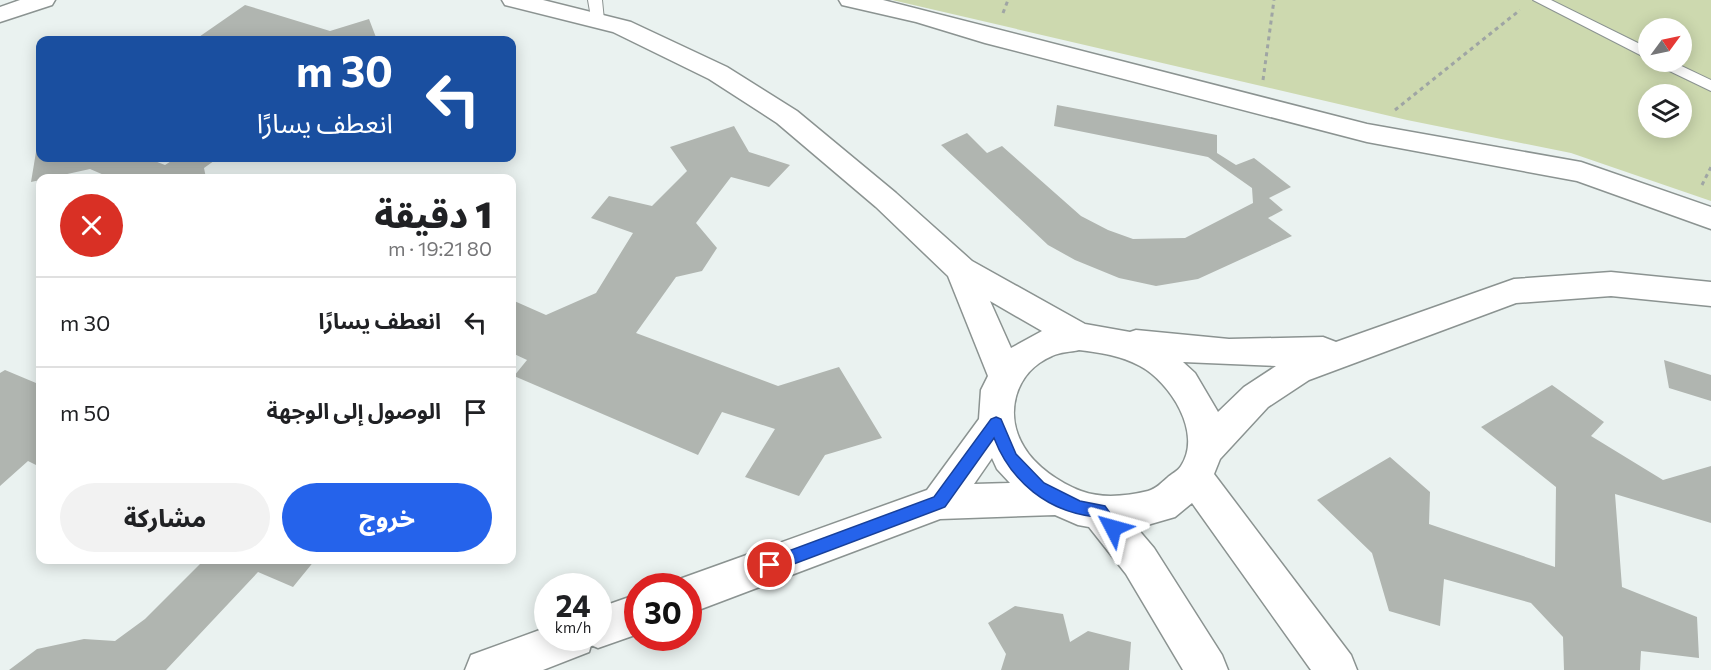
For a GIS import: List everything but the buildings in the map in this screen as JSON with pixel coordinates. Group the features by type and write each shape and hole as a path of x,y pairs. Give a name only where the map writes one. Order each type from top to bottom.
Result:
{"street":[{"path":"0,8 8,0"},
{"path":"0,15 43,0"},
{"path":"514,0 596,10 622,27 665,45 718,73 787,117 886,200 961,269 1079,337"},
{"path":"851,0 922,16 994,38 1367,133 1581,172 1711,218"},
{"path":"961,269 1006,377"},
{"path":"1355,347 1281,354 1239,354 1201,352 1079,337 1044,344 1016,362 1006,377 999,390 996,423 1010,458 1039,488 1078,508 1122,514 1162,505 1272,384 1297,370 1355,347 1514,291 1611,284 1711,294"},
{"path":"1118,341 1154,357 1183,383 1202,416 1200,464 1336,670"},
{"path":"940,502 996,423"},
{"path":"702,590 940,502 1058,498"},
{"path":"1100,511 1140,561 1207,670"},
{"path":"486,670 538,651"}],"lane":[{"path":"1540,0 1638,49"},
{"path":"1682,72 1711,86"}],"path":[{"path":"1259,105 1274,0"},
{"path":"1367,133 1523,7"}],"green space":[{"path":"892,0 1711,0 1711,201 1571,153 1407,120"}],"route":[{"path":"770,565 940,502 996,423 1010,458 1039,488 1078,508 1100,511 1113,528"}]}
